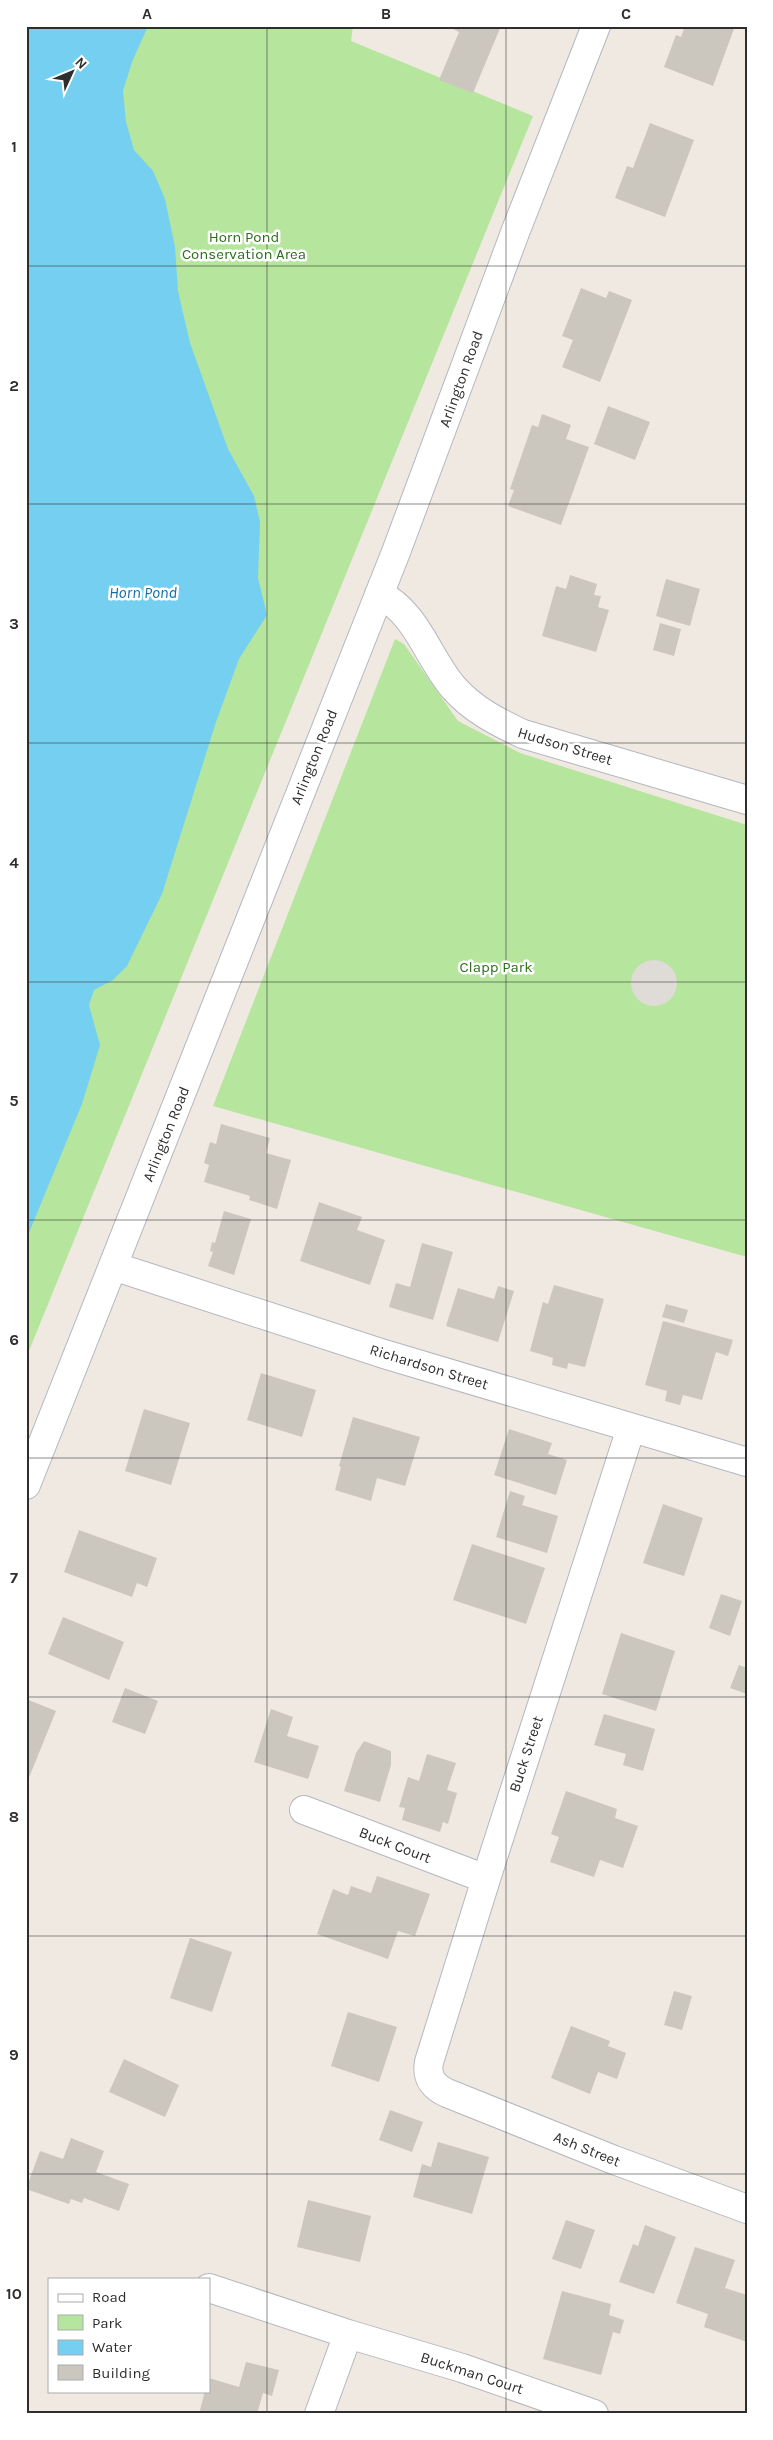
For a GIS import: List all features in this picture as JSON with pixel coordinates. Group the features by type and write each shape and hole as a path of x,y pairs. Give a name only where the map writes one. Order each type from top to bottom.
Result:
{"street":[{"name":"Arlington Road","path":"26,1485 379,594 596,26"},
{"name":"Hudson Street","path":"379,594 405,613 459,694 493,720 523,734 747,800"},
{"name":"Richardson Street","path":"113,1266 384,1354 747,1462"},
{"name":"Buck Street","path":"431,2081 428,2068 429,2062 631,1428"},
{"name":"Buck Court","path":"304,1810 486,1879"},
{"name":"Ash Street","path":"431,2081 442,2091 614,2160 747,2209"},
{"name":"Buckman Court","path":"210,2288 348,2334 462,2368 594,2414"},
{"path":"319,2414 348,2334"}],"green space":[{"name":"Horn Pond Conservation Area","path":"26,26 353,26 351,41 533,116 26,1358"},
{"name":"Clapp Park","path":"395,639 404,644 458,721 520,753 747,825 747,1257 213,1106"}],"shaded area":[{"path":"649,960 659,960 671,966 676,974 676,992 671,1000 663,1005 649,1006 641,1003 634,996 631,988 631,978 634,970 641,963"}],"water":[{"name":"Horn Pond","path":"26,26 148,26 132,62 123,91 126,122 134,150 153,171 165,199 175,247 178,291 190,343 228,449 254,496 260,522 258,578 267,615 239,659 216,722 162,894 127,966 113,980 94,990 89,1005 100,1045 82,1104 26,1240"}],"building":[{"path":"447,26 501,26 473,93 439,80 459,32"},
{"path":"685,26 735,26 713,86 664,67 676,35 681,37"},
{"path":"650,123 694,140 665,217 615,198 627,166 633,168"},
{"path":"581,288 606,298 609,291 632,300 600,382 562,367 573,340 562,336"},
{"path":"608,406 650,422 635,460 594,444"},
{"path":"542,414 571,425 566,439 589,447 561,525 508,506 514,490 510,489 532,425 538,427"},
{"path":"570,575 597,584 594,595 601,596 598,607 609,610 596,652 542,636 556,586 566,589"},
{"path":"666,579 700,589 690,626 656,616"},
{"path":"660,623 681,629 674,656 653,650"},
{"path":"221,1124 270,1138 266,1153 291,1160 277,1209 249,1200 250,1196 204,1182 209,1165 204,1163 210,1142 216,1144"},
{"path":"319,1202 362,1217 357,1230 385,1240 370,1285 300,1261"},
{"path":"224,1211 251,1219 234,1275 208,1266 213,1252 210,1251 212,1242 215,1243"},
{"path":"422,1243 453,1252 433,1320 389,1307 396,1283 410,1287"},
{"path":"554,1285 604,1299 585,1367 568,1363 567,1369 552,1365 553,1358 530,1351 543,1302 548,1304"},
{"path":"498,1286 514,1291 498,1342 446,1326 458,1288 494,1299"},
{"path":"666,1304 688,1310 684,1323 662,1317"},
{"path":"663,1321 733,1340 728,1356 716,1352 702,1400 683,1395 680,1405 665,1401 667,1391 645,1385"},
{"path":"261,1373 316,1390 302,1437 247,1420"},
{"path":"144,1409 190,1423 171,1485 125,1471"},
{"path":"353,1417 420,1437 405,1486 377,1478 371,1501 335,1490 341,1467 339,1466"},
{"path":"509,1429 552,1443 548,1454 567,1460 556,1495 494,1475"},
{"path":"510,1491 525,1496 522,1505 558,1516 547,1553 496,1537"},
{"path":"663,1504 703,1518 684,1576 643,1563"},
{"path":"79,1530 157,1558 147,1587 137,1583 132,1597 64,1572"},
{"path":"472,1544 545,1568 526,1624 453,1600"},
{"path":"721,1594 742,1601 730,1636 709,1628"},
{"path":"63,1617 124,1642 109,1680 48,1654"},
{"path":"621,1633 675,1651 656,1711 602,1694"},
{"path":"739,1665 747,1668 747,1694 730,1688"},
{"path":"125,1688 158,1701 145,1734 112,1722"},
{"path":"26,1699 56,1711 26,1785"},
{"path":"271,1709 293,1717 287,1736 319,1746 308,1779 254,1762"},
{"path":"604,1714 655,1729 643,1771 623,1765 626,1754 594,1745"},
{"path":"364,1741 391,1751 391,1765 380,1802 344,1791 356,1753"},
{"path":"427,1754 456,1763 447,1790 457,1793 448,1824 443,1822 440,1832 402,1820 405,1808 399,1807 408,1777 419,1781"},
{"path":"566,1791 617,1809 615,1818 638,1826 623,1868 600,1860 594,1877 550,1862 559,1837 551,1834"},
{"path":"377,1876 430,1894 415,1936 398,1931 388,1959 317,1934 333,1889 348,1895 351,1886 371,1893"},
{"path":"190,1938 232,1952 212,2012 170,1998"},
{"path":"674,1991 692,1996 682,2030 664,2025"},
{"path":"348,2012 397,2027 379,2082 331,2066"},
{"path":"571,2026 610,2041 608,2046 626,2053 617,2079 598,2072 590,2094 551,2078"},
{"path":"124,2059 179,2085 165,2117 109,2092"},
{"path":"390,2110 423,2122 412,2152 379,2140"},
{"path":"71,2138 104,2151 96,2172 129,2184 119,2211 84,2198 82,2203 71,2199 69,2204 26,2189 40,2151 63,2159"},
{"path":"438,2142 489,2157 472,2214 413,2197 422,2164 431,2167"},
{"path":"308,2200 371,2216 360,2262 297,2247"},
{"path":"566,2220 595,2230 581,2269 552,2259"},
{"path":"645,2225 676,2237 654,2294 619,2282 633,2244 638,2246"},
{"path":"695,2247 735,2260 725,2288 747,2295 747,2342 704,2327 708,2314 676,2303"},
{"path":"562,2291 611,2304 609,2315 624,2320 620,2334 613,2332 601,2375 543,2359"},
{"path":"246,2362 279,2370 272,2396 263,2393 257,2414 199,2414 205,2392 210,2392 210,2378 239,2387"}]}
